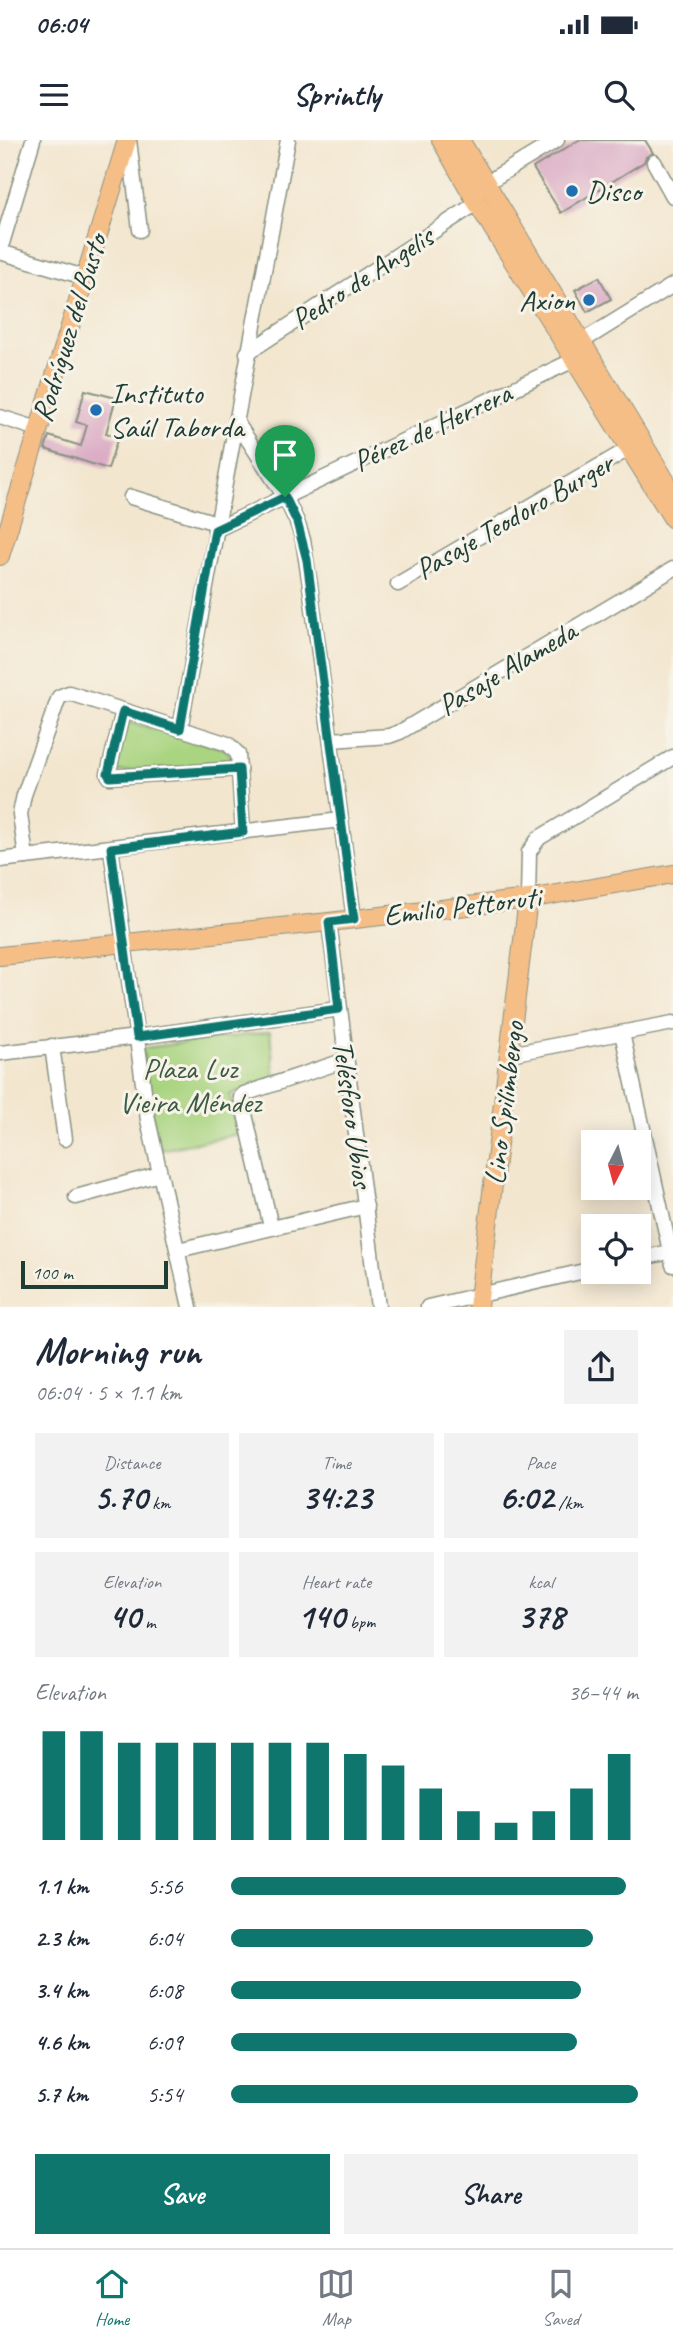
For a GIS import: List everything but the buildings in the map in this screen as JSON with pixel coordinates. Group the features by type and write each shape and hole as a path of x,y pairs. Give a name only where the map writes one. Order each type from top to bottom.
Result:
{"main road":[{"name":"Rodríguez del Busto","path":"0,556 128,140"},
{"path":"441,140 581,342 670,482"},
{"path":"460,140 478,193 574,360 673,519"},
{"name":"Emilio Pettoruti","path":"0,956 528,899 673,874"},
{"name":"Lino Spilimbergo","path":"479,1300 528,899"}],"street":[{"path":"33,140 0,251 84,277"},
{"path":"128,140 140,230"},
{"path":"180,729 288,140"},
{"name":"Pedro de Angelis","path":"247,353 557,140"},
{"path":"654,162 671,190"},
{"path":"581,342 673,285"},
{"name":"Pérez de Herrera","path":"216,527 574,360"},
{"path":"0,417 38,429"},
{"path":"236,421 285,497 297,522 307,560 354,919"},
{"name":"Pasaje Teodoro Burger","path":"398,584 630,448"},
{"path":"131,497 216,527"},
{"name":"Pasaje Alameda","path":"331,740 376,738 400,732 673,569"},
{"path":"26,857 20,814 24,795 59,697 69,693 228,744 238,754 243,832"},
{"path":"123,711 108,774 110,777 239,769"},
{"path":"528,899 529,852 539,838 673,757"},
{"path":"0,860 341,820"},
{"path":"111,848 148,1120 190,1307"},
{"name":"Telésforo Ubios","path":"329,922 378,1307"},
{"path":"0,1053 339,1009"},
{"path":"510,1054 673,1024"},
{"path":"622,1033 672,1256 651,1258"},
{"path":"52,1046 65,1139"},
{"path":"271,1227 241,1097 346,1060"},
{"path":"76,1197 160,1174"},
{"path":"178,1250 366,1206"},
{"path":"428,1307 479,1300 581,1272"}],"green space":[{"path":"123,720 226,749 236,767 113,772"},
{"name":"Plaza Luz Vieira Méndez","path":"270,1032 275,1079 230,1095 238,1134 161,1150 154,1129 142,1048"}],"place":[{"name":"Disco","path":"572,191"},
{"name":"Axion","path":"589,300"},
{"name":"Instituto Saúl Taborda","path":"96,410"}],"route":[{"path":"285,497 297,522 307,560 354,919 329,922 339,1009 137,1037 111,848 243,832 239,769 110,777 108,774 123,711 180,729 215,530 285,497"}]}
